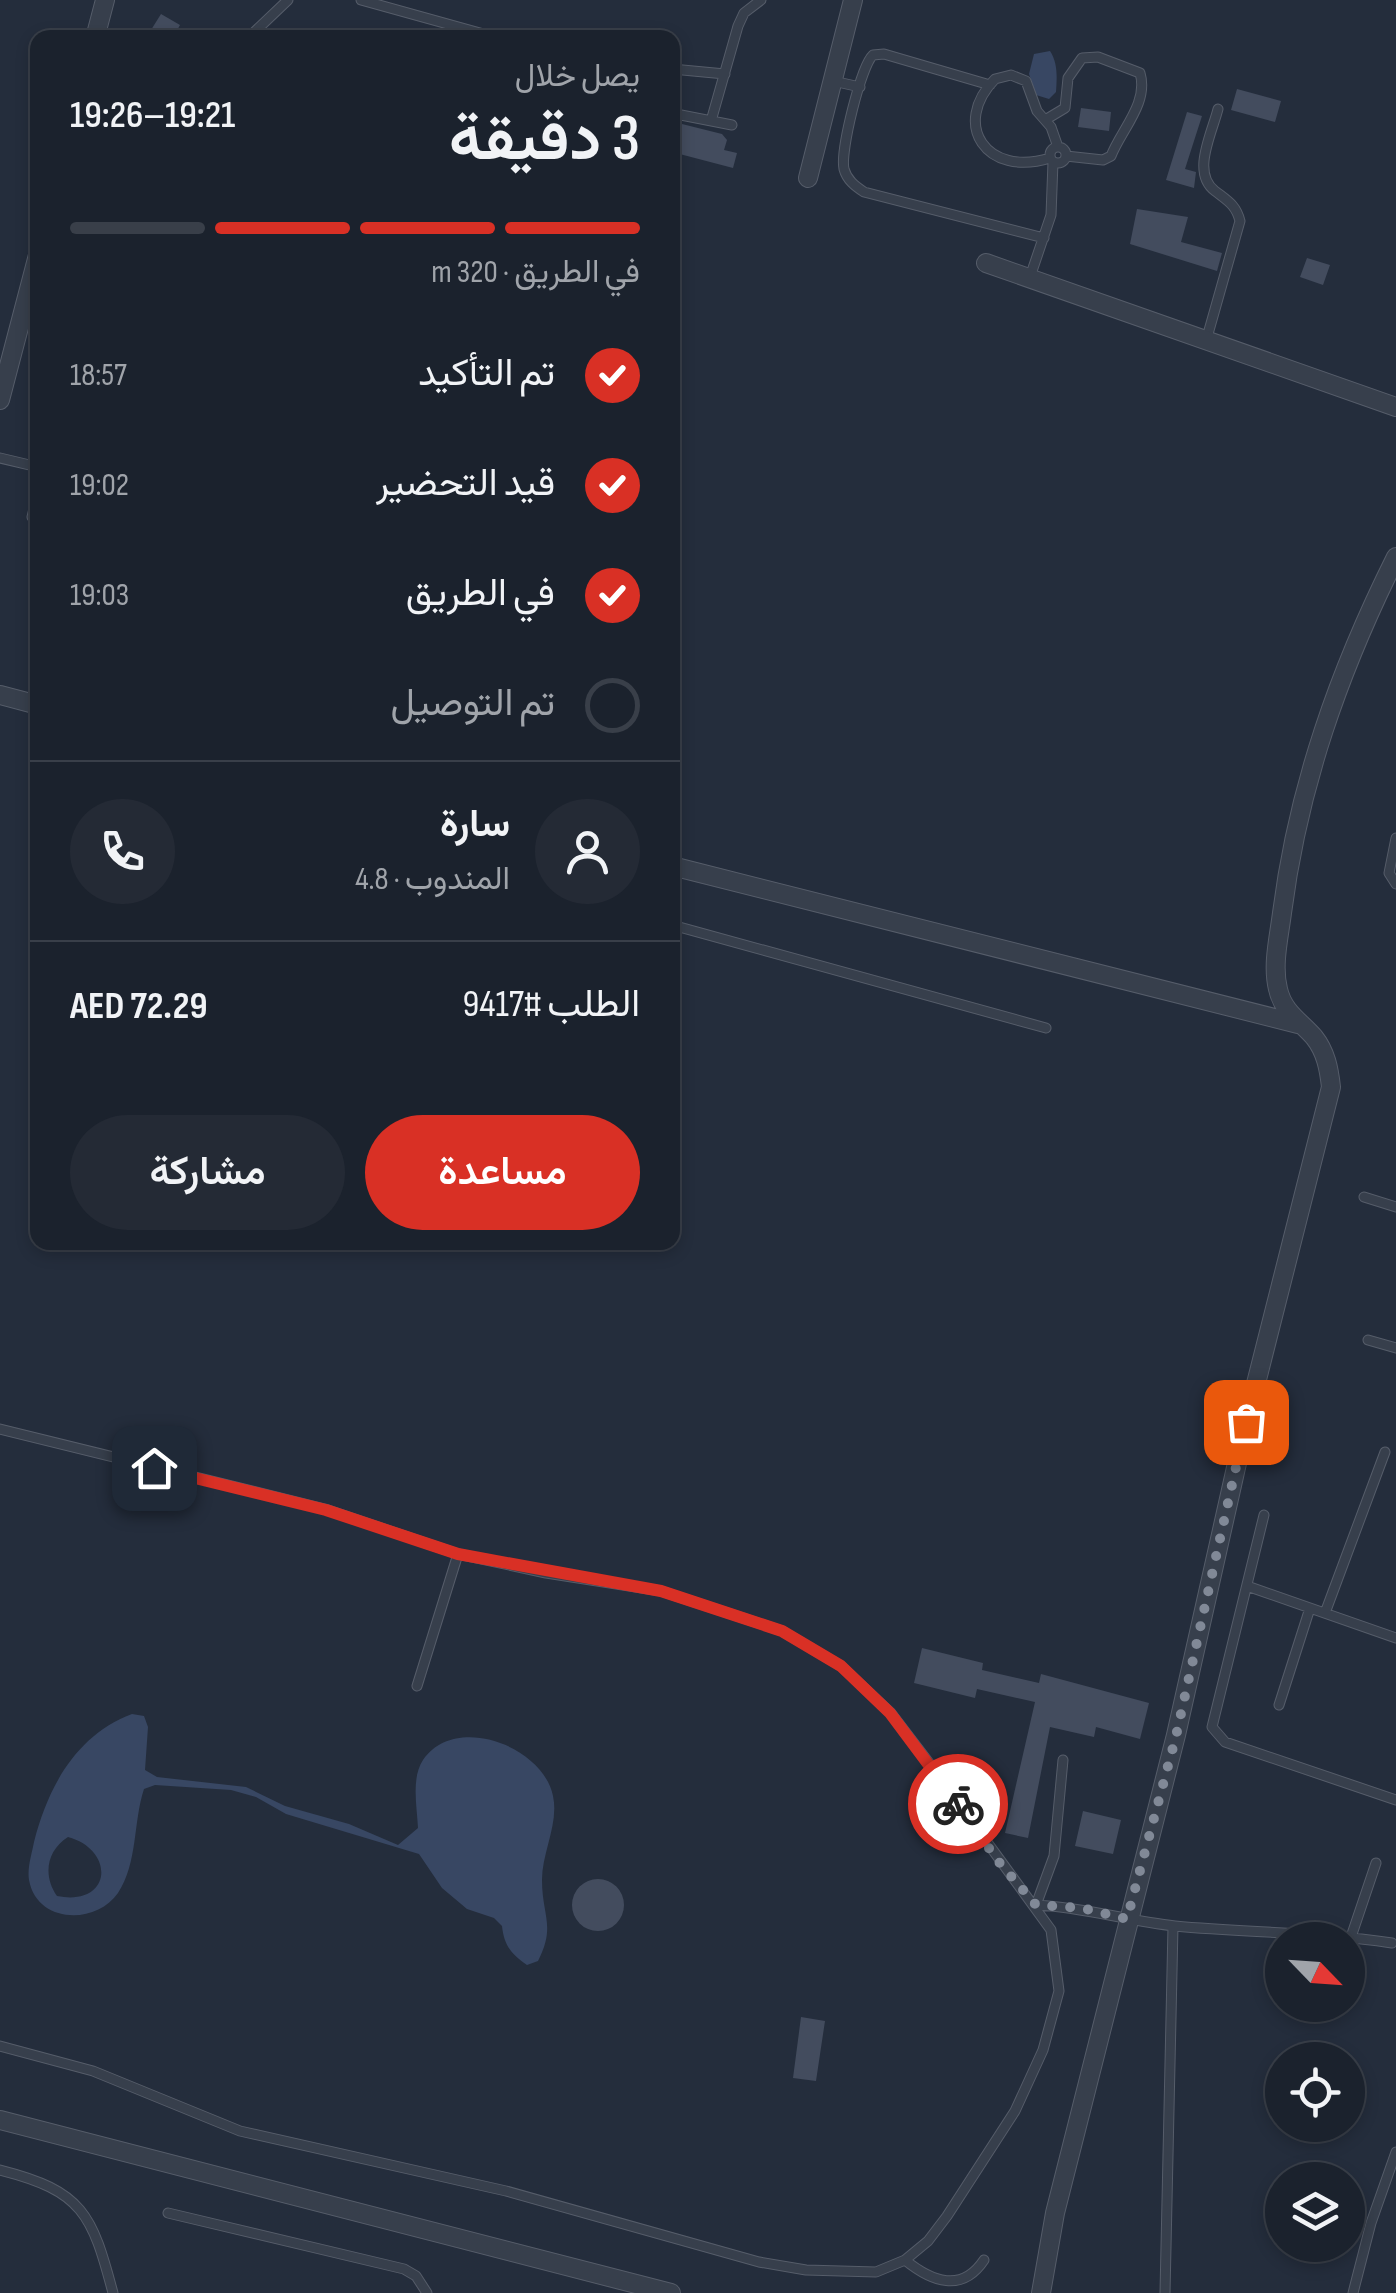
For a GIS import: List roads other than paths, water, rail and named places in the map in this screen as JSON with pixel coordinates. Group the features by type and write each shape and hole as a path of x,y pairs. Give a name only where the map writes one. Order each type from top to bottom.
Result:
{"street":[{"path":"97,30 105,0"},
{"path":"808,178 853,1"},
{"path":"986,263 1396,407"},
{"path":"0,400 30,285"},
{"path":"1042,2293 1055,2213 1176,1736 1246,1422 1332,1087 1328,1060 1314,1037 1286,1008 1276,969 1286,878 1300,810 1340,678 1396,557"},
{"path":"0,695 30,703"},
{"path":"680,868 1298,1024"},
{"path":"0,2120 671,2293"}],"lane":[{"path":"256,30 288,0"},
{"path":"360,0 469,30"},
{"path":"711,121 738,26 744,13 761,0"},
{"path":"844,0 853,1"},
{"path":"990,85 878,53 866,62 843,158 848,178 874,195 1044,238"},
{"path":"1046,120 1065,108 1068,78 1082,58 1098,57 1140,74 1138,104 1111,156 1102,160 1066,156 1037,111 1026,81 1019,76 1002,76 990,85 977,121 978,132 989,152 1020,166 1051,160 1062,163 1066,156"},
{"path":"680,70 725,74"},
{"path":"833,81 860,87"},
{"path":"1206,341 1240,221 1229,200 1210,188 1203,170 1218,109"},
{"path":"680,116 732,126"},
{"path":"1029,280 1053,202 1050,152 1058,147"},
{"path":"0,458 30,465"},
{"path":"1396,838 1389,873 1396,884"},
{"path":"680,927 1046,1028"},
{"path":"1364,1197 1396,1206"},
{"path":"1368,1340 1396,1348"},
{"path":"0,1429 326,1510 458,1554 661,1591 782,1631 841,1666 890,1713 1052,1930 1059,1991 1043,2050 1014,2111 947,2216 928,2241 905,2260 876,2272 806,2270 759,2262 520,2194 240,2131 93,2070 0,2046"},
{"path":"1324,1613 1385,1452"},
{"path":"1264,1516 1214,1717 1212,1727 1216,1736 1396,1800"},
{"path":"417,1686 458,1554"},
{"path":"1247,1586 1396,1638"},
{"path":"1279,1705 1310,1608"},
{"path":"1036,1905 1054,1856 1063,1760"},
{"path":"1355,1922 1376,1862"},
{"path":"1036,1905 1082,1908 1174,1926 1265,1932"},
{"path":"1165,2293 1174,1926"},
{"path":"1365,1939 1392,1943"},
{"path":"1353,2293 1371,2222 1396,2152"},
{"path":"0,2170 36,2179 73,2201 98,2237 113,2293"},
{"path":"168,2213 404,2269 416,2276 427,2293"},
{"path":"905,2260 946,2284 969,2278 984,2260"}],"water":[{"path":"1050,51 1057,81 1056,92 1049,99 1036,95 1029,74 1034,54"},
{"path":"132,1714 144,1716 148,1727 145,1770 157,1777 246,1787 285,1806 349,1824 398,1845 418,1828 417,1775 423,1760 437,1746 455,1739 476,1738 516,1750 546,1778 553,1796 552,1828 542,1880 546,1939 538,1961 527,1965 517,1957 507,1944 502,1926 494,1918 467,1909 442,1888 419,1854 286,1814 256,1797 231,1790 155,1785 144,1789 129,1869 118,1893 96,1911 82,1915 55,1912 34,1895 29,1880 40,1822 67,1765 112,1723","holes":["68,1837 84,1844 100,1864 97,1886 75,1897 57,1896 49,1872 55,1849"]}]}
